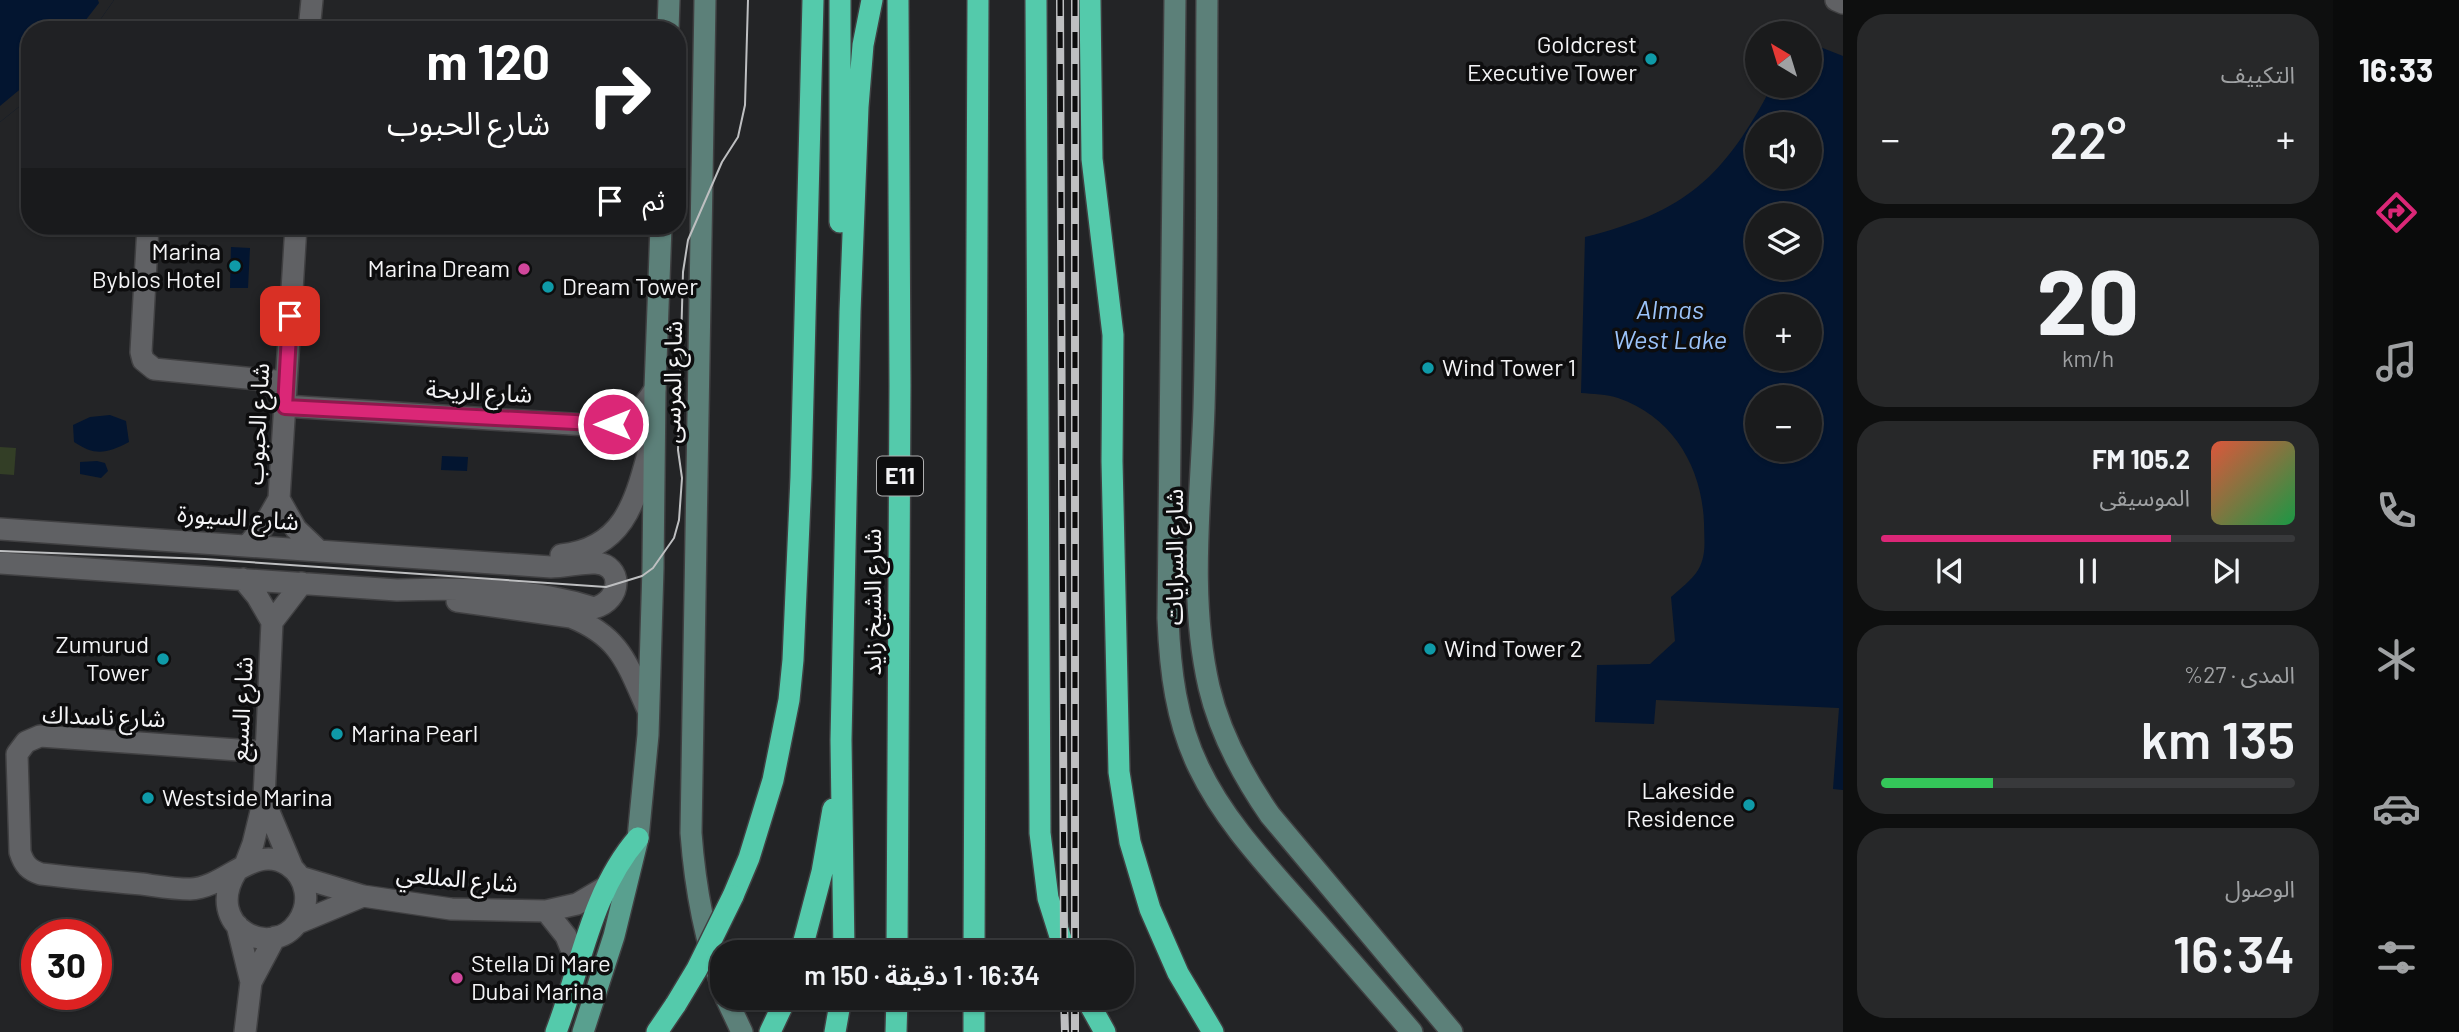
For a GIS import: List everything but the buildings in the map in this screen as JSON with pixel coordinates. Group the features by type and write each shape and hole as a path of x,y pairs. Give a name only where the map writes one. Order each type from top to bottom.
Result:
{"highway":[{"path":"657,1032 697,969 722,921 749,858 773,780 786,714 793,660 801,477 813,0"},
{"path":"840,0 839,187 850,312"},
{"path":"844,940 841,740 850,312 858,107 863,45 872,0"},
{"name":"شارع الشيخ زايد","path":"897,940 900,385 898,0"},
{"path":"974,940 978,0"},
{"path":"1036,0 1040,833 1048,898 1061,940"},
{"path":"1090,0 1092,159 1114,335 1112,494 1119,772 1130,842 1150,909 1178,973 1213,1032"},
{"path":"804,940 831,828 841,740"},
{"path":"556,1032 604,888 619,862 638,838"},
{"path":"770,1032 780,1010"},
{"path":"835,1032 839,1010"},
{"path":"896,1032 897,1010"},
{"path":"974,1010 974,1032"},
{"path":"1094,1010 1105,1028"}],"main road":[{"path":"668,21 669,0"},
{"name":"شارع المرسى","path":"705,0 690,799 693,867 710,949"},
{"name":"شارع السرايات","path":"1175,0 1169,656 1175,694 1184,731 1198,767 1217,800 1247,841 1412,1032"},
{"name":"شارع السرايات","path":"1207,0 1206,262 1198,565 1202,654 1220,723 1250,786 1270,815 1452,1032"},
{"name":"شارع المرسى","path":"638,838 646,768 661,235"},
{"path":"1170,501 1200,502"},
{"path":"583,1032 614,936 638,838"},
{"path":"732,1010 742,1032"}],"street":[{"path":"310,21 312,0"},
{"path":"1836,0 1843,3"},
{"path":"148,235 141,352 147,365 154,369 286,382"},
{"name":"شارع الحبوب","path":"248,545 263,527 279,499 295,235"},
{"name":"شارع الريحة","path":"285,407 603,426 622,422 636,414 647,403 655,389"},
{"name":"شارع السيورة","path":"471,560 500,556 573,554 605,540 627,516 635,499 654,431"},
{"name":"شارع الحبوب","path":"279,499 296,529 318,550"},
{"name":"شارع السيورة","path":"0,529 551,567 595,563 606,566 613,573 616,583 611,600 594,608 534,594 446,589 397,590 0,562"},
{"path":"243,579 257,596 272,622 302,583"},
{"name":"شارع السيورة","path":"397,590 426,598 570,617 588,624 603,633 618,648 648,710"},
{"name":"شارع السبع","path":"240,869 257,833 264,799 272,622"},
{"name":"شارع ناسداك","path":"240,869 206,886 191,889 33,872 23,860 10,823 17,754 26,742 40,736 266,752"},
{"name":"شارع السبع","path":"264,799 296,873"},
{"path":"232,918 254,936 275,937 298,923 306,900 305,888 296,873 282,862 270,859 256,860 240,869 229,884 226,897 232,918 251,982 246,1032"},
{"name":"شارع المللعي","path":"296,873 363,896 452,909 546,911 577,904 604,888"},
{"name":"شارع ناسداك","path":"191,889 232,918"},
{"name":"شارع المللعي","path":"298,923 363,896"},
{"name":"شارع المللعي","path":"546,911 566,936 578,966"},
{"path":"251,982 275,937"}],"green space":[{"path":"0,447 16,448 14,475 0,474"}],"water":[{"path":"0,0 114,0 99,21 21,21 21,105 0,122"},
{"name":"Almas West Lake","path":"1822,48 1843,56 1843,790 1833,789 1839,708 1656,700 1654,724 1595,722 1597,665 1650,664 1675,641 1671,597 1689,581 1703,559 1704,523 1702,502 1690,464 1669,431 1637,407 1618,398 1581,393 1585,237 1650,216 1676,202 1718,167 1745,132 1745,189 1822,189 1822,112 1757,112 1765,98 1822,98"},
{"path":"231,247 250,248 248,288 230,288"},
{"path":"110,415 126,421 129,442 101,452 88,450 74,442 73,425 90,417"},
{"path":"442,456 468,457 467,471 441,470"},
{"path":"80,462 105,463 108,471 101,478 80,474"}],"pier":[{"path":"98,0 114,0 99,21 85,21 99,3"},
{"path":"21,88 21,105 0,122 0,106"}],"tram line":[{"path":"0,551 205,559 606,587 642,576 653,568 674,538 679,520 682,478 678,450 683,272 688,240 722,162 738,137 745,105 748,0"}],"railway":[{"path":"1060,0 1064,940"},
{"path":"1075,0 1075,940"},
{"path":"1064,1010 1065,1032"},
{"path":"1075,1010 1075,1032"}],"place":[{"name":"Goldcrest Executive Tower","path":"1651,59"},
{"name":"Marina Byblos Hotel","path":"235,266"},
{"name":"Marina Dream","path":"524,269"},
{"name":"Dream Tower","path":"548,287"},
{"name":"Wind Tower 1","path":"1428,368"},
{"name":"Wind Tower 2","path":"1430,649"},
{"name":"Zumurud Tower","path":"163,659"},
{"name":"Marina Pearl","path":"337,734"},
{"name":"Westside Marina","path":"148,798"},
{"name":"Lakeside Residence","path":"1749,805"},
{"name":"Stella Di Mare Dubai Marina","path":"457,978"}],"route":[{"path":"290,316 285,407 603,426 613,424"}]}
